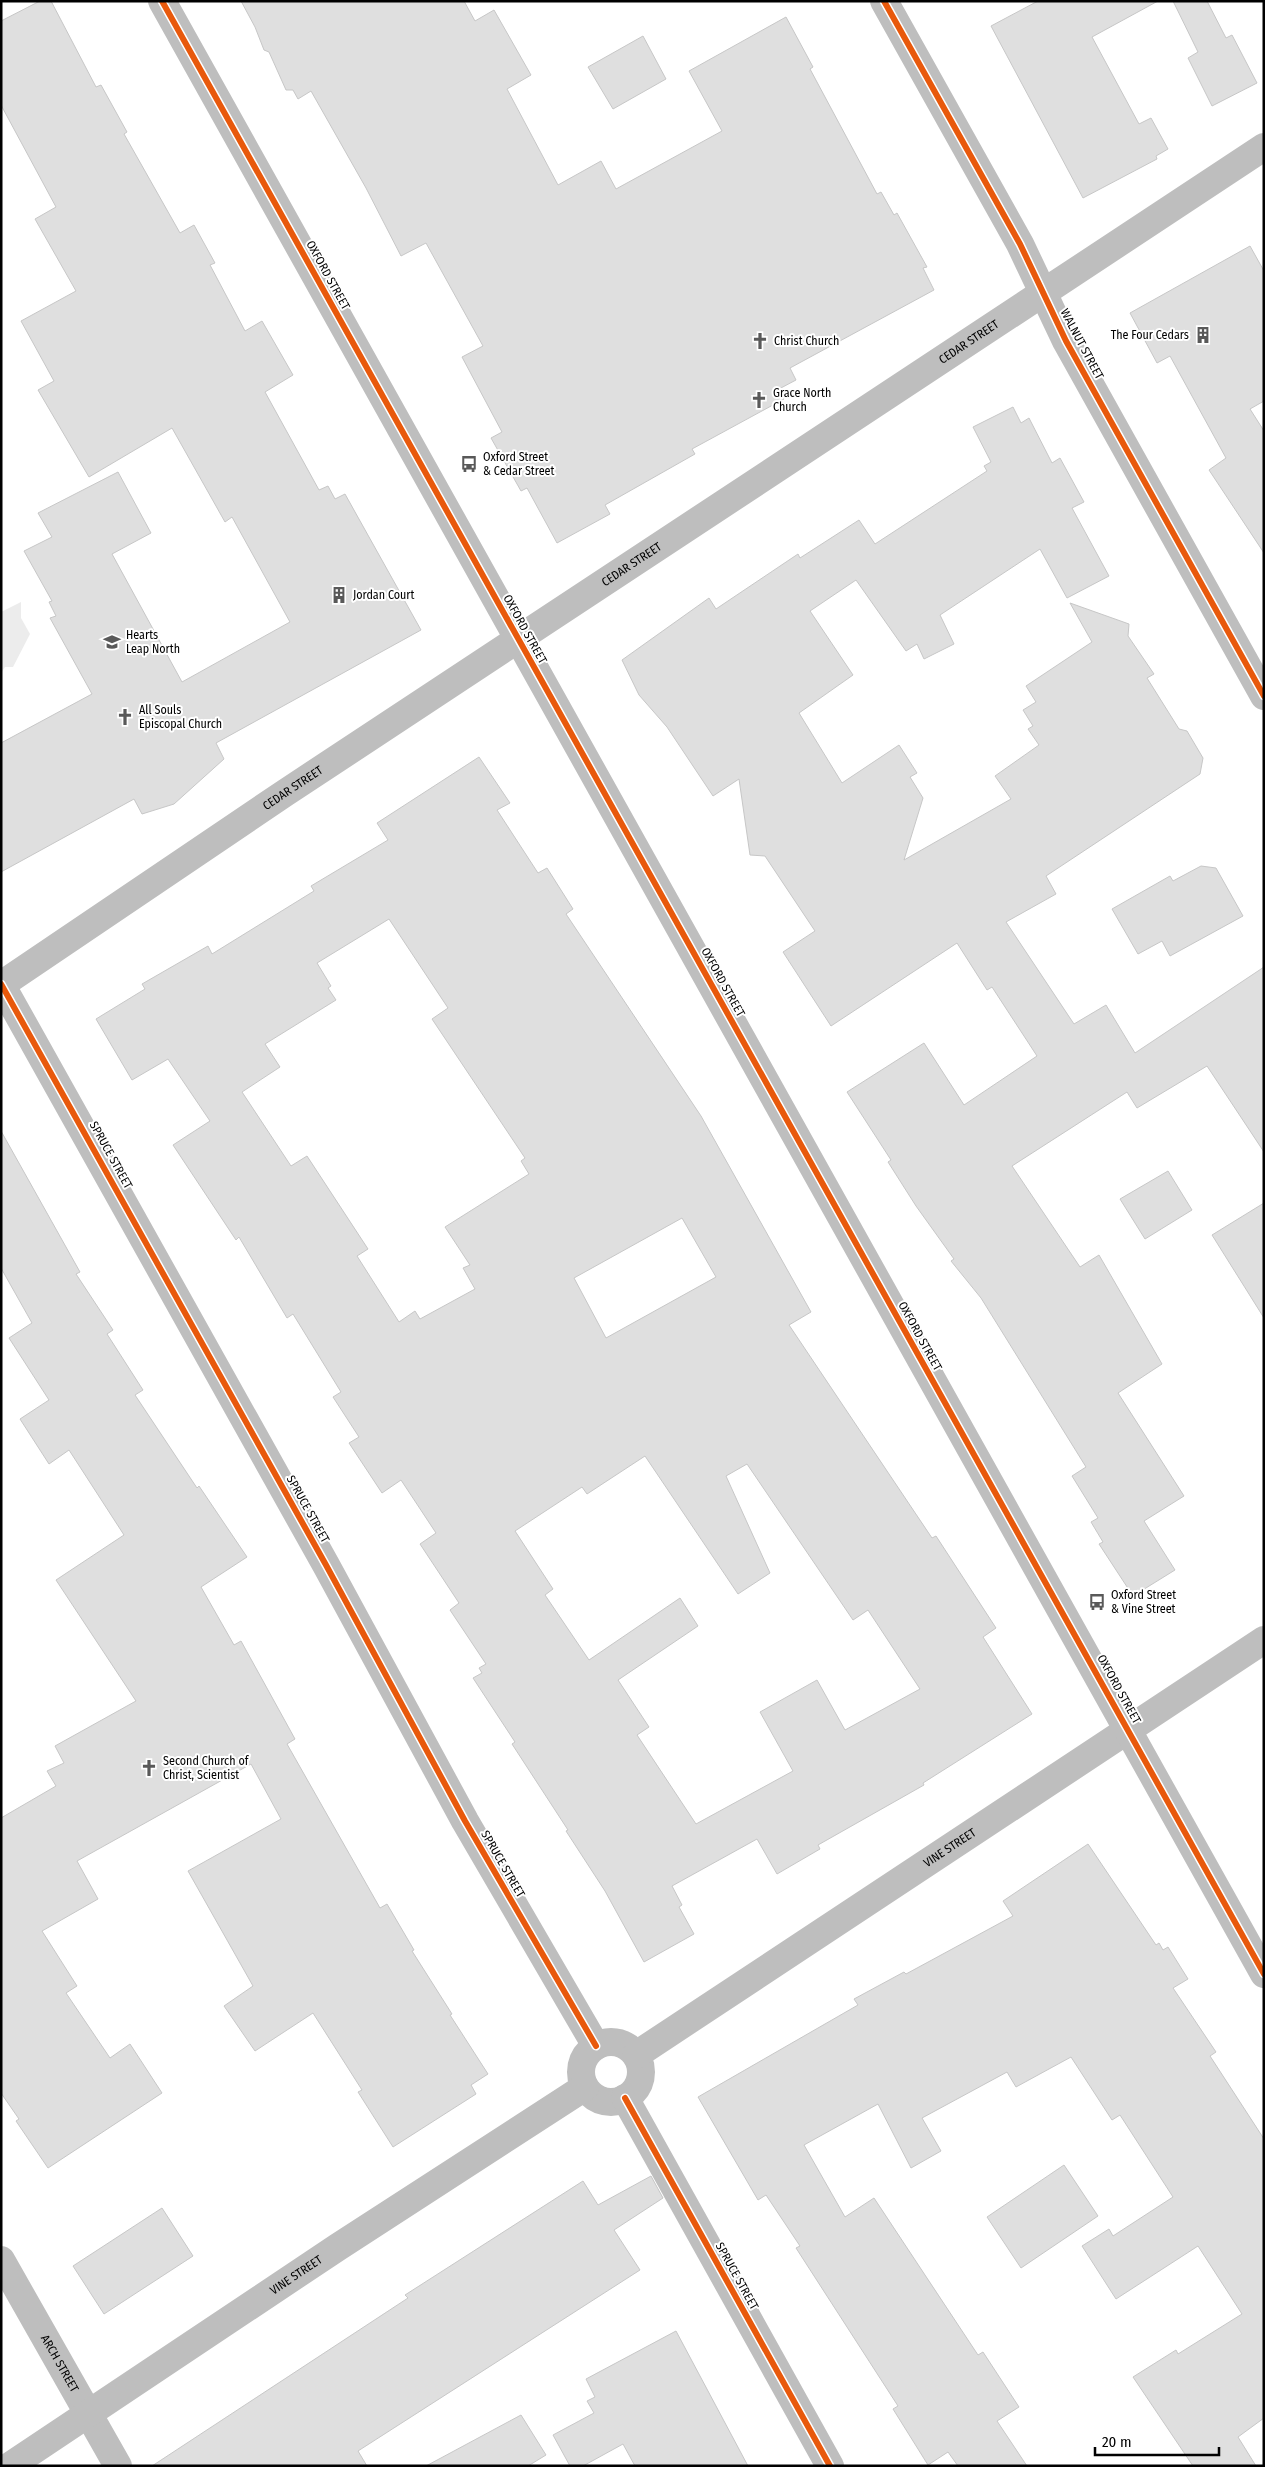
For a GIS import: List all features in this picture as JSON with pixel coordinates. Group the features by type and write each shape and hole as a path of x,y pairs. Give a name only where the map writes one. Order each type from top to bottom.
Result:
{"street":[{"name":"OXFORD STREET","path":"162,1 1264,1974"},
{"name":"WALNUT STREET","path":"884,1 1020,244 1066,342 1264,696"},
{"name":"CEDAR STREET","path":"1,984 285,793 519,641 1264,147"},
{"name":"SPRUCE STREET","path":"1,984 321,1557 465,1821 596,2046"},
{"name":"VINE STREET","path":"636,2055 1264,1640"},
{"path":"613,2042 630,2048 636,2055 641,2074 633,2092 625,2098 607,2102 591,2094 585,2087 581,2069 583,2060 596,2046 613,2042"},
{"name":"VINE STREET","path":"10,2466 338,2247 585,2087"},
{"name":"SPRUCE STREET","path":"625,2098 830,2466"},
{"name":"ARCH STREET","path":"1,2260 118,2466"}],"shaded area":[{"path":"21,602 21,618 30,634 13,667 5,667 1,673 1,612"}],"building":[{"path":"40,1 51,1 96,87 101,85 127,132 124,134 180,233 194,225 215,263 210,265 245,331 262,321 293,375 265,392 319,490 328,486 335,499 345,494 421,630 216,743 224,759 174,804 142,814 134,799 1,872 1,743 92,694 50,618 56,616 49,602 52,601 24,551 52,537 38,513 118,472 151,533 112,554 182,682 290,622 232,517 225,522 172,428 89,477 38,390 54,381 21,321 76,291 35,219 56,207 1,105 1,21"},
{"path":"241,1 464,1 475,21 494,10 531,75 507,89 558,185 601,161 616,189 722,131 689,71 786,17 813,67 810,69 877,194 881,192 894,215 897,213 927,267 923,268 934,290 790,368 796,380 779,389 784,399 692,449 695,454 605,505 610,514 557,543 527,488 521,491 491,438 502,432 462,357 483,346 426,243 401,256 366,188 311,91 298,99 293,90 286,90 269,52 264,50 255,27"},
{"path":"1038,1 1158,1 1092,37 1139,124 1151,118 1168,149 1156,156 1157,159 1083,198 991,26"},
{"path":"1173,1 1207,1 1226,38 1232,35 1257,83 1212,106 1188,58 1198,52"},
{"path":"643,36 666,79 613,109 588,67"},
{"name":"The Four Cedars","path":"1250,246 1264,271 1264,401 1250,409 1264,431 1264,553 1209,470 1226,458 1170,356 1157,363 1130,313"},
{"path":"1013,407 1021,423 1029,418 1052,463 1060,458 1084,502 1072,508 1109,576 1067,598 1040,549 940,615 954,644 924,659 917,644 906,651 856,580 810,611 853,675 799,713 842,783 899,745 917,773 910,777 923,798 904,860 1011,799 995,776 1039,745 1028,729 1033,726 1023,710 1036,702 1026,686 1092,642 1070,603 1129,624 1128,636 1154,674 1147,678 1179,729 1187,731 1203,758 1200,774 1046,876 1056,894 1006,922 1074,1024 1106,1005 1135,1053 1264,967 1264,1152 1207,1066 1137,1108 1127,1092 1012,1166 1080,1267 1099,1255 1162,1364 1118,1393 1184,1496 1144,1521 1175,1570 1133,1596 1099,1544 1103,1542 1091,1522 1098,1518 1072,1476 1086,1467 981,1298 951,1261 954,1259 916,1206 888,1162 891,1160 847,1092 924,1043 964,1105 1037,1056 992,987 987,990 957,943 831,1026 783,952 815,931 765,856 750,855 739,779 713,796 667,727 639,695 622,660 709,598 716,609 798,554 800,558 859,520 875,544 987,471 984,466 991,462 973,427"},
{"path":"479,757 510,803 497,810 538,873 547,868 573,909 566,914 701,1116 811,1312 789,1325 932,1538 936,1536 996,1628 983,1637 1032,1714 923,1783 924,1785 818,1845 820,1849 777,1874 757,1839 672,1886 682,1905 679,1907 694,1934 644,1962 605,1891 512,1744 515,1742 473,1678 482,1673 479,1668 486,1664 450,1610 459,1603 420,1544 436,1533 401,1480 382,1493 349,1443 359,1437 333,1397 341,1392 293,1314 287,1318 239,1237 236,1240 173,1145 210,1121 168,1059 132,1080 96,1019 145,989 142,984 208,946 212,954 314,891 311,886 388,840 377,823","holes":["389,919 448,1008 432,1019 525,1158 521,1161 529,1174 445,1227 470,1265 463,1268 475,1289 420,1319 415,1311 399,1322 357,1256 368,1249 307,1156 291,1166 242,1092 280,1067 265,1044 336,1000 328,988 331,986 317,963","682,1218 716,1277 606,1338 574,1278","645,1456 738,1594 770,1573 726,1476 747,1464 853,1620 868,1610 920,1689 845,1730 817,1680 760,1712 793,1771 696,1824 637,1735 649,1727 618,1680 698,1626 680,1598 589,1660 545,1595 553,1589 515,1531 582,1487 587,1494"]},
{"path":"1201,866 1216,868 1243,916 1170,956 1162,941 1138,954 1112,909 1170,876 1173,881"},
{"path":"1,1131 80,1272 76,1274 113,1330 107,1334 143,1390 135,1395 197,1488 199,1486 247,1557 201,1587 234,1645 241,1641 295,1739 287,1744 380,1908 387,1904 414,1950 412,1951 452,2014 450,2015 488,2074 471,2085 476,2094 393,2147 358,2092 362,2090 313,2013 255,2051 224,2006 253,1986 188,1871 281,1819 251,1764 77,1861 98,1899 42,1931 77,1986 66,1993 110,2058 130,2044 162,2093 48,2168 16,2121 19,2119 1,2093 1,1818 56,1786 47,1771 64,1763 55,1746 136,1701 56,1580 124,1535 69,1450 49,1464 20,1419 49,1400 9,1338 32,1323 1,1268"},
{"path":"1168,1171 1192,1210 1145,1239 1120,1199"},
{"path":"1264,1203 1264,1318 1212,1235"},
{"path":"1088,1844 1156,1945 1159,1943 1163,1950 1168,1947 1188,1979 1173,1988 1216,2052 1210,2056 1264,2139 1264,2418 1238,2437 1256,2466 1193,2466 1133,2377 1176,2350 1178,2354 1242,2314 1198,2246 1116,2299 1082,2246 1109,2229 1113,2236 1173,2197 1120,2115 1112,2120 1071,2057 1016,2087 1007,2072 922,2118 941,2151 911,2168 878,2104 804,2145 845,2217 874,2198 978,2355 983,2352 1019,2407 997,2421 1027,2466 958,2466 948,2452 928,2465 893,2409 898,2406 796,2248 800,2246 766,2195 758,2200 698,2097 858,2005 854,1999 904,1972 906,1974 1013,1916 1003,1901"},
{"path":"1064,2165 1098,2216 1021,2268 987,2217"},
{"path":"651,2176 663,2198 614,2230 640,2270 358,2451 367,2466 152,2466 408,2298 405,2295 583,2181 598,2205"},
{"path":"162,2208 193,2256 104,2314 73,2266"},
{"path":"676,2331 748,2466 635,2466 623,2444 583,2466 570,2466 553,2435 594,2413 587,2401 595,2397 586,2379"},
{"path":"521,2415 546,2455 528,2466 426,2466"}],"cycle path":[{"path":"162,1 1264,1974"},
{"path":"884,1 1020,244 1066,341 1264,696"},
{"path":"1,984 326,1565 465,1821 596,2046"},
{"path":"625,2098 830,2466"}],"place":[{"name":"The Four Cedars","path":"1203,335"},
{"name":"Christ Church","path":"760,341"},
{"name":"Grace North Church","path":"759,400"},
{"name":"Oxford Street & Cedar Street","path":"469,464"},
{"name":"Jordan Court","path":"339,595"},
{"name":"Hearts Leap North","path":"112,642"},
{"name":"All Souls Episcopal Church","path":"125,717"},
{"name":"Oxford Street & Vine Street","path":"1097,1602"},
{"name":"Second Church of Christ, Scientist","path":"149,1768"}]}
